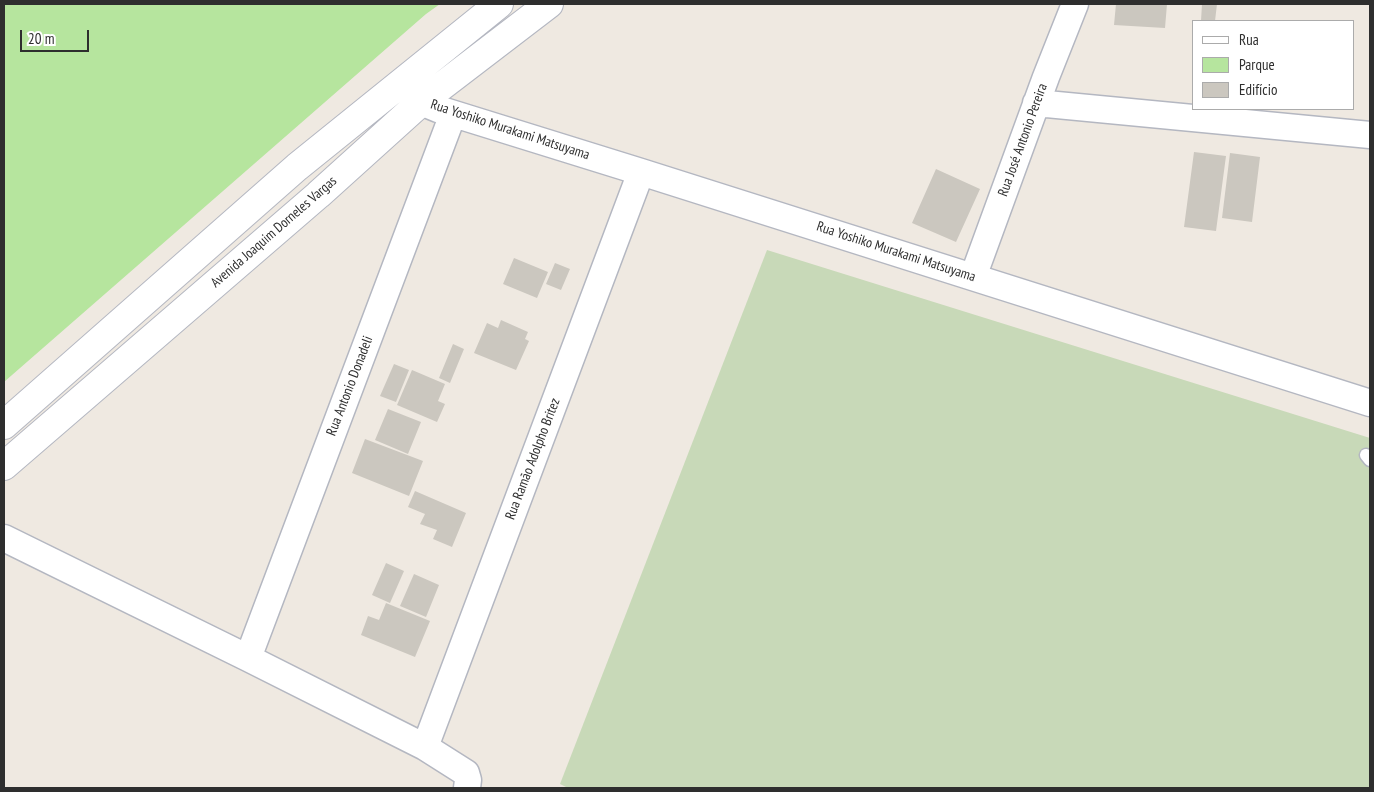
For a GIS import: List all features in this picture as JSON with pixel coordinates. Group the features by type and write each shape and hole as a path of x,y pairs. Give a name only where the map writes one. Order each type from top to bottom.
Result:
{"street":[{"path":"4,425 297,167 499,4"},
{"name":"Avenida Joaquim Dorneles Vargas","path":"4,466 303,208 421,102 549,4"},
{"name":"Rua José Antonio Pereira","path":"973,277 1036,103 1075,4"},
{"name":"Rua Yoshiko Murakami Matsuyama","path":"421,102 453,114 1370,403"},
{"path":"1036,103 1370,135"},
{"name":"Rua Antonio Donadeli","path":"248,658 453,114"},
{"name":"Rua Ramão Adolpho Britez","path":"425,747 641,172"},
{"path":"4,538 425,747 466,781"}],"green space":[{"path":"4,4 440,4 426,14 4,382"},
{"path":"767,250 1370,438 1370,788 568,788 560,784"}],"building":[{"path":"1116,4 1167,4 1165,28 1114,25"},
{"path":"1202,4 1217,4 1215,20 1201,20"},
{"path":"1194,152 1226,156 1216,231 1184,227"},
{"path":"1230,153 1260,157 1252,222 1222,218"},
{"path":"936,169 980,189 956,242 912,223"},
{"path":"514,258 548,272 537,298 503,284"},
{"path":"555,263 570,269 561,290 546,284"},
{"path":"501,320 528,332 525,339 529,341 516,370 474,353 487,323 498,328"},
{"path":"453,344 464,349 450,383 439,378"},
{"path":"394,364 409,370 396,402 380,396"},
{"path":"412,370 445,384 438,401 445,404 437,422 397,405"},
{"path":"388,409 421,422 408,454 375,440"},
{"path":"365,439 423,461 409,496 352,473"},
{"path":"415,491 466,513 452,547 433,539 437,530 420,524 425,514 408,507"},
{"path":"386,563 404,571 390,603 372,595"},
{"path":"414,574 439,585 426,617 400,606"},
{"path":"386,603 430,621 415,657 361,635 368,616 379,620"}]}
